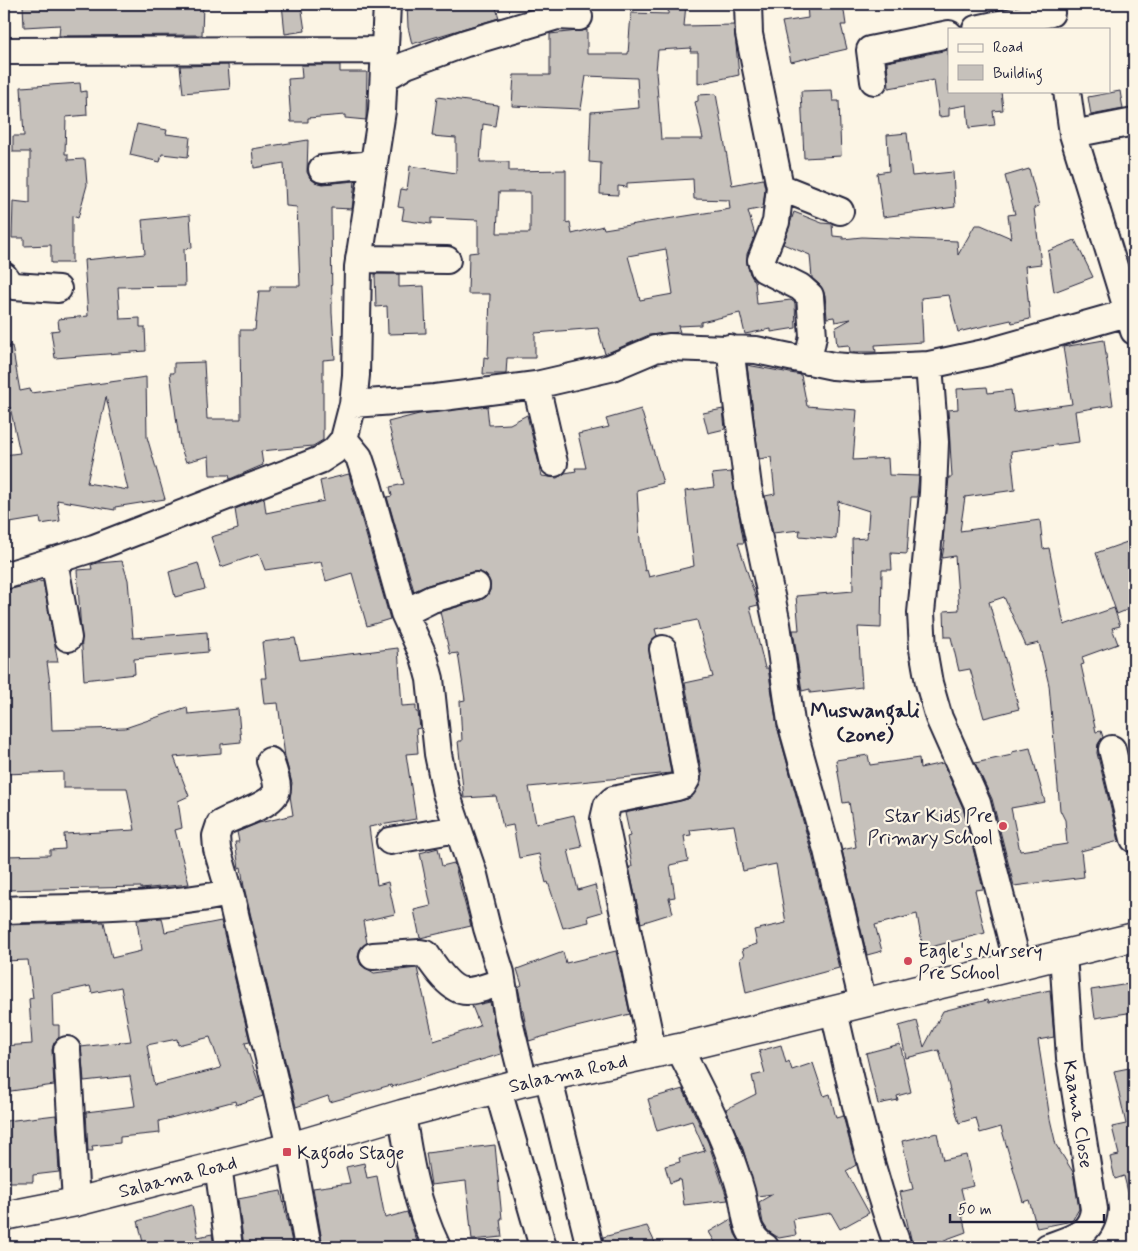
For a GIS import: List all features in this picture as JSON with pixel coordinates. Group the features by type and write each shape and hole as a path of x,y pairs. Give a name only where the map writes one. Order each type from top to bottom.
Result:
{"main road":[{"name":"Salaama Road","path":"4,1216 76,1202 290,1147 402,1114 536,1079 834,1011 1134,937"}],"street":[{"path":"4,576 94,548 320,460 334,451 344,439 353,404 359,259 382,111 387,4"},
{"path":"748,4 749,34 780,187 776,222 762,260 764,269 800,287 810,296 813,336 808,360"},
{"path":"981,28 1051,15"},
{"path":"384,78 406,64 466,43 557,16 579,17"},
{"path":"874,81 870,50 948,34"},
{"path":"4,51 385,50"},
{"path":"353,404 434,398 536,385 610,368 655,349 669,347 756,350 859,368 928,365 1132,318 1073,134 1067,92"},
{"path":"1073,134 1134,122"},
{"path":"322,169 374,164"},
{"path":"780,187 840,211"},
{"path":"359,259 447,260"},
{"path":"4,276 10,285 58,290"},
{"path":"730,348 748,487 777,624 791,722 827,850 863,1003"},
{"path":"928,365 935,442 933,493 921,613 923,649 929,683 939,718 977,803 1018,965"},
{"path":"536,385 554,463"},
{"path":"344,439 358,457 368,484 404,613 424,657 430,679 438,754 446,793 474,874 502,982 508,1018 536,1079 590,1247"},
{"path":"54,560 68,638"},
{"path":"404,613 432,599 476,586"},
{"path":"664,650 687,778 683,785 678,787 613,800 605,810 604,819 666,1050 716,1120 734,1163 743,1200 746,1225 757,1242 765,1247"},
{"path":"1112,749 1134,840"},
{"path":"270,761 277,787 274,797 263,805 228,819 218,828 217,849 230,893 290,1147 308,1247"},
{"path":"390,841 457,829"},
{"path":"4,910 142,905 190,901 230,893"},
{"path":"373,956 426,954 449,982 460,990 467,991 502,982"},
{"name":"Kaama Close","path":"1048,1247 1085,1233 1091,1225 1094,1209 1070,1058 1063,954"},
{"path":"834,1011 883,1207 898,1247"},
{"path":"66,1050 76,1202"},
{"path":"498,1090 543,1247"},
{"path":"402,1114 411,1175 421,1213 437,1247"},
{"path":"218,1165 229,1247"}],"building":[{"path":"120,4 167,8 168,4 203,4 202,35 59,36 60,25 24,27 23,5"},
{"path":"282,4 301,4 305,31 285,34"},
{"path":"407,4 495,4 499,18 412,44 408,27"},
{"path":"669,4 686,4 684,26 734,25 739,75 698,84 698,52 690,52 691,48 658,50 656,71 661,139 703,139 695,102 698,101 698,95 716,94 732,185 763,179 765,188 763,208 748,211 755,235 747,254 747,264 750,274 755,280 757,304 791,300 795,303 796,328 771,332 771,329 745,334 740,313 701,322 701,325 678,326 680,332 649,335 605,354 598,328 535,333 535,358 507,358 506,374 483,374 484,357 488,358 490,294 468,294 469,253 478,252 478,220 431,218 431,224 402,220 404,208 398,207 401,189 407,190 410,166 456,173 456,138 432,136 437,97 498,105 495,126 483,124 480,162 509,162 509,171 566,170 566,223 570,222 572,234 603,226 604,229 730,209 729,200 694,199 693,179 627,183 627,187 618,186 618,195 600,194 601,163 589,162 591,112 639,108 637,78 586,76 581,109 512,106 514,75 550,75 550,34 587,30 587,54 628,54 631,13 668,14","holes":["499,192 530,192 530,233 497,233","666,249 673,294 640,300 628,256"]},
{"path":"807,4 843,4 846,25 841,25 847,49 791,62 782,22 808,18"},
{"path":"948,50 948,92 1001,92 1003,110 993,111 995,125 969,128 967,105 949,108 949,116 939,117 934,80 889,88 887,62"},
{"path":"228,65 230,89 183,93 180,66"},
{"path":"301,65 340,65 340,72 367,72 366,120 345,118 345,115 308,118 308,122 291,122 288,79 302,78"},
{"path":"80,83 81,92 86,91 87,115 66,117 65,154 68,154 68,160 85,159 87,185 78,218 72,216 72,263 51,263 51,245 24,246 24,238 12,238 13,201 30,203 30,152 13,152 13,136 24,136 21,87"},
{"path":"832,90 833,101 839,101 841,156 804,158 801,91"},
{"path":"1120,91 1123,109 1091,115 1088,97"},
{"path":"137,124 167,130 166,134 190,137 188,157 162,154 160,162 130,155"},
{"path":"907,133 912,176 953,172 955,207 883,217 877,173 889,171 887,135"},
{"path":"308,140 307,172 310,178 315,182 323,184 355,181 352,209 331,208 332,313 335,359 323,360 323,440 313,446 261,451 263,465 230,479 229,475 210,475 209,456 186,462 180,446 170,373 174,373 174,363 204,362 207,419 241,419 240,330 255,330 259,291 270,291 270,286 300,286 297,207 286,206 284,163 254,168 252,149"},
{"path":"1029,169 1039,206 1034,208 1041,264 1025,266 1030,319 1012,323 1011,320 958,332 949,295 921,298 923,342 875,345 876,352 850,352 849,345 837,346 835,328 851,319 835,322 834,317 827,318 825,295 820,285 812,278 810,255 783,244 794,212 822,223 832,224 833,236 843,237 843,239 862,237 957,241 958,255 975,225 981,225 1011,238 1008,215 1015,214 1005,176"},
{"path":"190,215 192,248 184,249 185,286 118,287 120,319 140,318 140,327 145,327 146,351 55,358 51,331 59,330 58,319 88,316 84,260 145,254 142,220"},
{"path":"1075,240 1093,277 1054,292 1048,251"},
{"path":"375,274 399,274 399,287 424,286 426,333 388,334 387,306 376,307"},
{"path":"1104,340 1113,405 1075,411 1079,442 1011,451 1015,490 965,497 960,531 1040,520 1043,549 1049,548 1064,625 1114,608 1120,626 1112,628 1118,644 1082,657 1084,664 1081,665 1096,732 1101,731 1103,737 1098,744 1097,753 1119,841 1081,851 1084,877 1014,886 992,799 975,763 1012,755 1012,752 1030,748 1045,802 1011,808 1020,851 1067,844 1065,820 1060,810 1049,685 1039,643 1026,646 1004,597 989,602 1019,709 984,718 970,669 959,671 951,637 945,637 944,611 959,610 955,556 942,558 945,541 943,541 949,477 952,477 948,410 958,409 957,389 987,387 988,393 1011,390 1014,412 1072,404 1063,347"},
{"path":"12,346 20,391 30,389 31,393 146,377 147,437 165,499 115,507 115,510 57,500 60,521 41,524 40,518 4,524 4,455 20,453 10,407 7,408 4,391 4,347","holes":["106,397 128,490 87,483"]},
{"path":"747,365 801,375 807,406 857,410 853,460 888,458 889,475 919,476 917,497 911,497 907,554 891,553 892,570 882,570 881,628 858,627 862,687 810,693 810,689 802,691 793,630 799,630 796,596 853,591 852,539 867,538 869,511 838,501 836,539 799,536 800,530 773,533 765,496 775,494 771,457 759,459"},
{"path":"487,406 489,425 510,424 527,415 542,476 557,478 565,473 576,471 575,468 586,468 578,434 609,427 606,419 641,409 663,483 637,490 640,541 645,571 647,570 649,577 694,566 685,491 714,487 712,474 731,472 744,543 738,543 758,605 750,607 765,668 768,668 777,726 812,854 839,968 746,993 740,958 744,956 742,949 757,944 754,930 786,923 776,864 743,871 734,825 690,830 691,835 684,836 688,861 670,865 675,897 669,898 673,913 641,923 629,867 632,867 627,837 630,836 625,813 688,799 700,785 702,775 685,683 713,677 697,620 655,629 657,636 649,644 671,773 529,787 536,824 574,815 582,847 568,850 578,890 595,885 602,912 588,916 589,922 563,928 548,882 546,883 539,854 519,858 513,825 503,827 496,796 464,798 458,741 462,741 460,701 465,700 458,653 450,654 440,612 481,600 487,596 490,590 490,582 486,575 480,572 472,572 414,591 387,497 392,496 390,487 404,484 388,422 419,414"},
{"path":"723,409 725,429 708,433 703,413"},
{"path":"349,474 390,619 367,626 352,573 326,581 321,562 265,570 259,554 221,567 211,537 238,529 235,509 264,498 266,513 324,501 320,481"},
{"path":"1127,542 1133,559 1128,561 1134,577 1134,607 1117,614 1096,553"},
{"path":"122,561 128,580 133,638 207,632 208,652 134,659 135,674 84,680 77,570 92,569 91,565 97,563"},
{"path":"198,563 205,589 175,597 169,572"},
{"path":"43,581 58,662 47,662 52,730 125,728 187,707 188,714 238,709 241,742 221,744 221,753 174,757 189,796 178,801 182,828 175,830 189,884 141,889 141,887 4,890 4,856 50,855 50,850 65,849 64,834 135,830 127,788 63,788 63,772 4,774 4,591"},
{"path":"295,638 300,660 398,648 402,706 416,705 420,728 416,729 418,753 406,754 416,819 369,827 377,885 388,882 395,914 363,921 367,943 360,949 358,957 361,965 374,973 417,968 434,1041 480,1026 472,1006 490,1002 501,1054 392,1087 391,1085 330,1102 328,1096 296,1107 244,887 241,867 239,868 235,842 239,842 237,832 259,823 293,815 290,796 292,783 285,757 278,703 264,704 261,678 266,678 262,642"},
{"path":"868,755 870,765 919,758 920,768 943,763 963,808 983,889 975,890 985,933 923,949 917,914 875,925 882,951 867,955 842,850 856,847 849,802 843,803 836,760"},
{"path":"438,848 442,866 454,863 471,926 420,938 414,910 431,906 420,853"},
{"path":"162,918 165,932 221,921 250,1042 245,1043 263,1096 236,1105 235,1101 159,1121 160,1133 120,1137 120,1143 92,1146 93,1151 88,1151 86,1112 135,1106 130,1076 84,1081 81,1047 131,1041 121,987 92,993 90,986 52,994 53,1025 59,1025 59,1037 54,1043 52,1050 54,1085 4,1092 4,1046 32,1044 29,999 33,998 28,960 4,961 4,925 104,922 112,958 141,951 137,920","holes":["210,1037 221,1068 154,1085 147,1045 177,1039 178,1045"]},
{"path":"616,951 630,1014 568,1029 529,1041 518,987 522,985 517,969 563,952 566,963"},
{"path":"1129,984 1134,1012 1095,1018 1091,990"},
{"path":"1050,990 1054,1037 1038,1040 1050,1119 1056,1145 1073,1172 1079,1209 1072,1221 1037,1228 1029,1200 1023,1202 1001,1127 980,1133 976,1118 959,1123 939,1050 906,1058 899,1026 917,1021 924,1047 943,1011 987,1000 988,1003"},
{"path":"900,1044 911,1092 897,1096 898,1100 878,1104 866,1053"},
{"path":"781,1045 786,1063 789,1061 792,1070 813,1063 824,1096 830,1094 836,1118 843,1116 856,1165 846,1171 869,1213 840,1229 831,1213 793,1219 796,1235 779,1238 768,1231 763,1223 759,1202 773,1194 757,1196 743,1149 726,1109 756,1094 752,1076 765,1073 759,1051"},
{"path":"1134,1067 1134,1192 1128,1192 1124,1176 1115,1179 1110,1157 1119,1155 1112,1127 1126,1124 1114,1071"},
{"path":"683,1089 708,1142 728,1200 684,1205 680,1179 670,1183 665,1166 680,1162 679,1158 705,1151 692,1121 657,1131 648,1099"},
{"path":"56,1115 59,1172 33,1175 33,1182 4,1182 4,1152 8,1152 6,1121"},
{"path":"937,1133 943,1160 966,1155 973,1186 961,1189 965,1205 960,1206 966,1232 925,1247 913,1247 900,1192 913,1189 902,1141"},
{"path":"495,1145 502,1237 472,1240 466,1181 431,1185 426,1153"},
{"path":"364,1163 367,1178 377,1176 385,1218 407,1212 419,1247 364,1247 363,1244 323,1247 313,1188 350,1183 346,1167"},
{"path":"281,1191 293,1247 244,1247 238,1199"},
{"path":"192,1205 198,1237 212,1234 214,1247 144,1247 138,1221"},
{"path":"731,1219 735,1234 742,1246 718,1247 709,1232"},
{"path":"647,1226 657,1247 605,1247 603,1237"}],"place":[{"name":"Star Kids Pre Primary School","path":"1003,826"},
{"name":"Eagle's Nursery Pre School","path":"908,961"},
{"name":"Kagodo Stage","path":"287,1152"}],"district":[{"name":"Muswangali (zone)","path":"865,722"}]}
